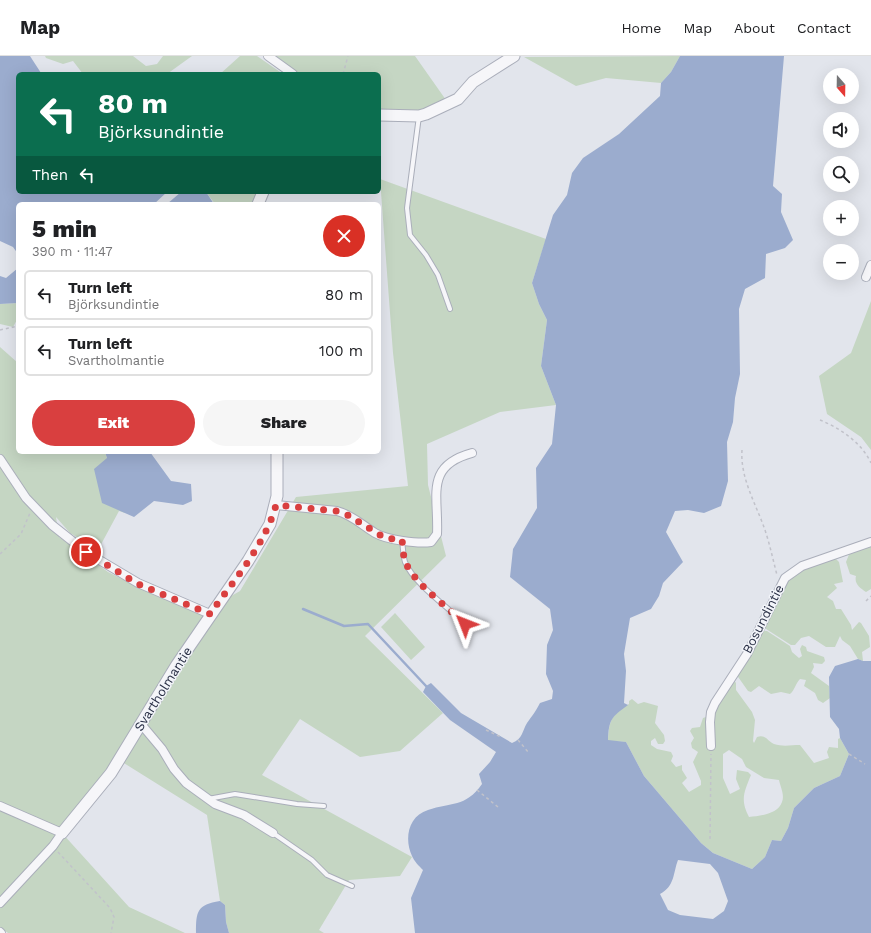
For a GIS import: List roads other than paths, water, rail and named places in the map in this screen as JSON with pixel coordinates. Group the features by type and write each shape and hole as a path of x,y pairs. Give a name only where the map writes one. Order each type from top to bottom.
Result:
{"street":[{"path":"268,56 290,72"},
{"path":"381,115 419,116 458,99 473,82 514,56"},
{"path":"866,277 871,265"},
{"path":"276,505 342,512 381,536 426,543 435,539 438,524 436,490 438,480 450,461 458,456 472,452"},
{"name":"Svartholmantie","path":"0,903 53,846 111,772 210,614 248,561 270,524 276,505 277,454"},
{"path":"0,459 32,504 52,525 86,552 138,584 210,614"},
{"name":"Bosundintie","path":"711,746 711,712 715,703 747,654 781,584 793,571 802,566 871,542"},
{"path":"141,724 162,749 179,776 189,786 215,804 244,815 273,833"},
{"path":"0,806 62,833"}],"lane":[{"path":"419,116 407,208 410,235 426,255 438,275 450,309"},
{"path":"402,540 406,563 412,572 428,591 465,624"},
{"path":"208,799 235,794 297,804 324,806"},
{"path":"273,833 312,860 327,875 352,886"}],"water":[{"path":"0,56 30,56 40,72 16,72 16,194 165,194 156,202 16,202 16,251 13,247 0,241"},
{"path":"680,56 784,56 773,186 782,194 781,212 793,240 785,248 766,254 765,278 745,289 739,309 740,374 735,398 733,422 727,442 728,481 721,506 704,513 688,510 675,511 666,532 683,562 663,583 659,596 651,609 630,618 624,654 626,671 624,703 628,705 614,716 610,723 608,740 626,742 644,776 701,843 713,853 752,869 765,857 772,840 781,841 788,828 794,808 814,788 840,776 849,754 840,738 839,729 830,717 829,677 835,666 858,659 863,661 871,661 871,933 415,933 411,898 423,870 414,860 408,842 408,836 412,823 421,813 464,801 476,792 482,784 479,774 490,762 496,752 450,720 423,692 426,686 431,683 461,713 512,743 520,737 540,703 552,699 553,691 546,674 547,645 553,630 550,609 510,577 513,549 537,508 536,468 552,444 556,405 541,366 547,320 539,304 532,283 553,215 567,195 572,173 583,158 619,134 660,96 661,83 671,72","holes":["678,860 710,864 718,873 728,901 724,911 713,919 680,915 668,910 660,894 665,891 671,883"]},
{"path":"179,194 207,194 213,202 169,202"},
{"path":"16,270 16,303 0,304 0,276 6,278"},
{"path":"106,454 151,454 171,481 191,484 192,501 183,505 154,501 134,517 102,503 94,469 107,458"},
{"path":"220,901 225,905 226,922 229,933 196,933 199,910 202,907"}],"waterway":[{"path":"303,609 344,626 368,624 426,686"}]}
